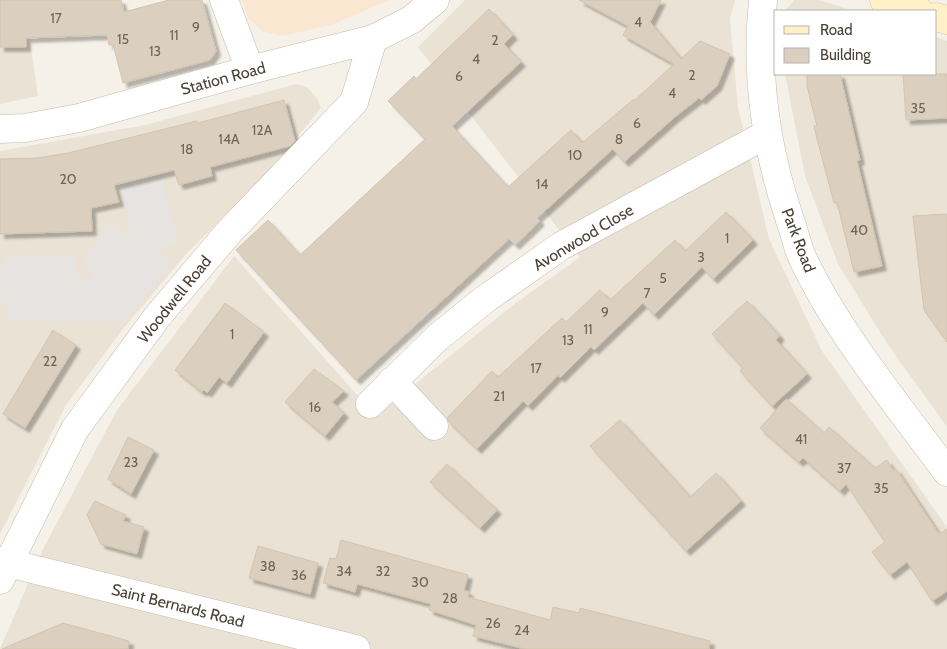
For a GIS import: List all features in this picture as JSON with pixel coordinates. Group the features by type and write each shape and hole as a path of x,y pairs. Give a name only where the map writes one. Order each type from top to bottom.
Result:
{"main road":[{"path":"884,0 916,10"}],"street":[{"path":"224,0 250,70"},
{"name":"Station Road","path":"0,129 25,128 79,118 250,70 373,39 411,20 435,0"},
{"name":"Park Road","path":"763,0 761,77 767,134 783,198 803,259 845,333 947,472"},
{"name":"Woodwell Road","path":"3,568 76,429 157,317 229,232 354,102 373,39"},
{"name":"Avonwood Close","path":"370,404 436,338 484,300 561,246 767,134"},
{"path":"392,381 434,426"},
{"name":"Saint Bernards Road","path":"3,568 356,649"}],"shaded area":[{"path":"0,0 24,0 38,96 0,104"},
{"path":"242,0 389,0 334,24 283,36 262,31 248,18"},
{"path":"465,0 735,0 730,19 738,107 769,239 822,351 947,527 947,649 0,649 43,549 117,410 234,256 374,414 419,381 513,305 580,257 418,47"},
{"path":"794,0 819,0 851,10 786,10"},
{"path":"937,37 947,41 947,427 888,345 838,264 805,176 785,75 937,75"},
{"path":"296,84 307,87 317,98 321,108 298,136 299,144 187,253 123,329 66,405 0,534 0,151 145,125"},
{"path":"160,176 178,243 164,246 159,252 172,264 125,322 6,321 7,302 0,302 0,264 4,264 4,256 75,256 76,274 86,283 93,274 83,265 87,253 113,223 126,236 130,232 121,188"}],"building":[{"path":"0,0 121,0 124,12 169,0 202,0 216,51 210,60 123,83 113,44 109,45 107,35 26,38 26,47 0,47"},
{"path":"579,0 661,0 650,22 681,59 700,41 730,54 717,86 701,100 699,98 676,116 624,162 613,149 537,218 540,221 515,245 509,239 356,380 236,250 268,220 300,255 425,139 388,101 414,76 416,79 489,9 513,35 504,44 521,62 452,126 508,187 571,130 582,143 635,100 674,64 623,35 628,26"},
{"path":"947,74 947,118 906,120 903,75"},
{"path":"807,75 840,75 860,160 857,161 882,266 854,272 837,202 834,203 817,139 814,126 817,126 807,86"},
{"path":"284,100 295,141 290,146 210,167 212,176 179,185 174,170 114,185 119,202 91,208 92,231 0,234 0,159 37,158 68,153 197,121 198,123"},
{"path":"726,212 753,240 713,279 702,267 654,315 643,303 594,350 591,347 560,378 558,375 528,406 523,401 477,449 449,422 447,418 492,371 498,377 562,318 566,322 600,290 610,300 675,240 685,251"},
{"path":"947,214 947,342 924,310 913,216"},
{"path":"747,301 780,336 776,340 807,374 772,406 740,371 743,368 712,334"},
{"path":"225,303 264,332 227,383 219,377 207,393 204,390 202,392 175,370"},
{"path":"53,330 76,345 25,428 3,414"},
{"path":"314,369 344,391 332,402 344,413 325,436 285,402"},
{"path":"786,399 824,433 829,427 875,468 887,460 893,470 896,469 939,534 947,529 947,591 932,601 907,562 890,575 872,552 885,542 846,484 840,491 803,458 799,462 760,428"},
{"path":"620,420 690,497 716,473 741,501 686,551 590,446"},
{"path":"128,437 154,450 131,494 108,479"},
{"path":"447,464 497,510 480,528 430,482"},
{"path":"95,501 126,515 123,521 144,527 137,554 101,544 87,515"},
{"path":"341,540 468,575 464,590 469,592 468,597 550,620 553,607 579,613 580,608 710,641 709,649 525,649 473,636 476,625 429,610 431,604 357,584 355,592 323,583 330,558 336,559"},
{"path":"258,546 318,563 310,594 249,578"},
{"path":"63,623 129,641 128,649 2,649"}]}
